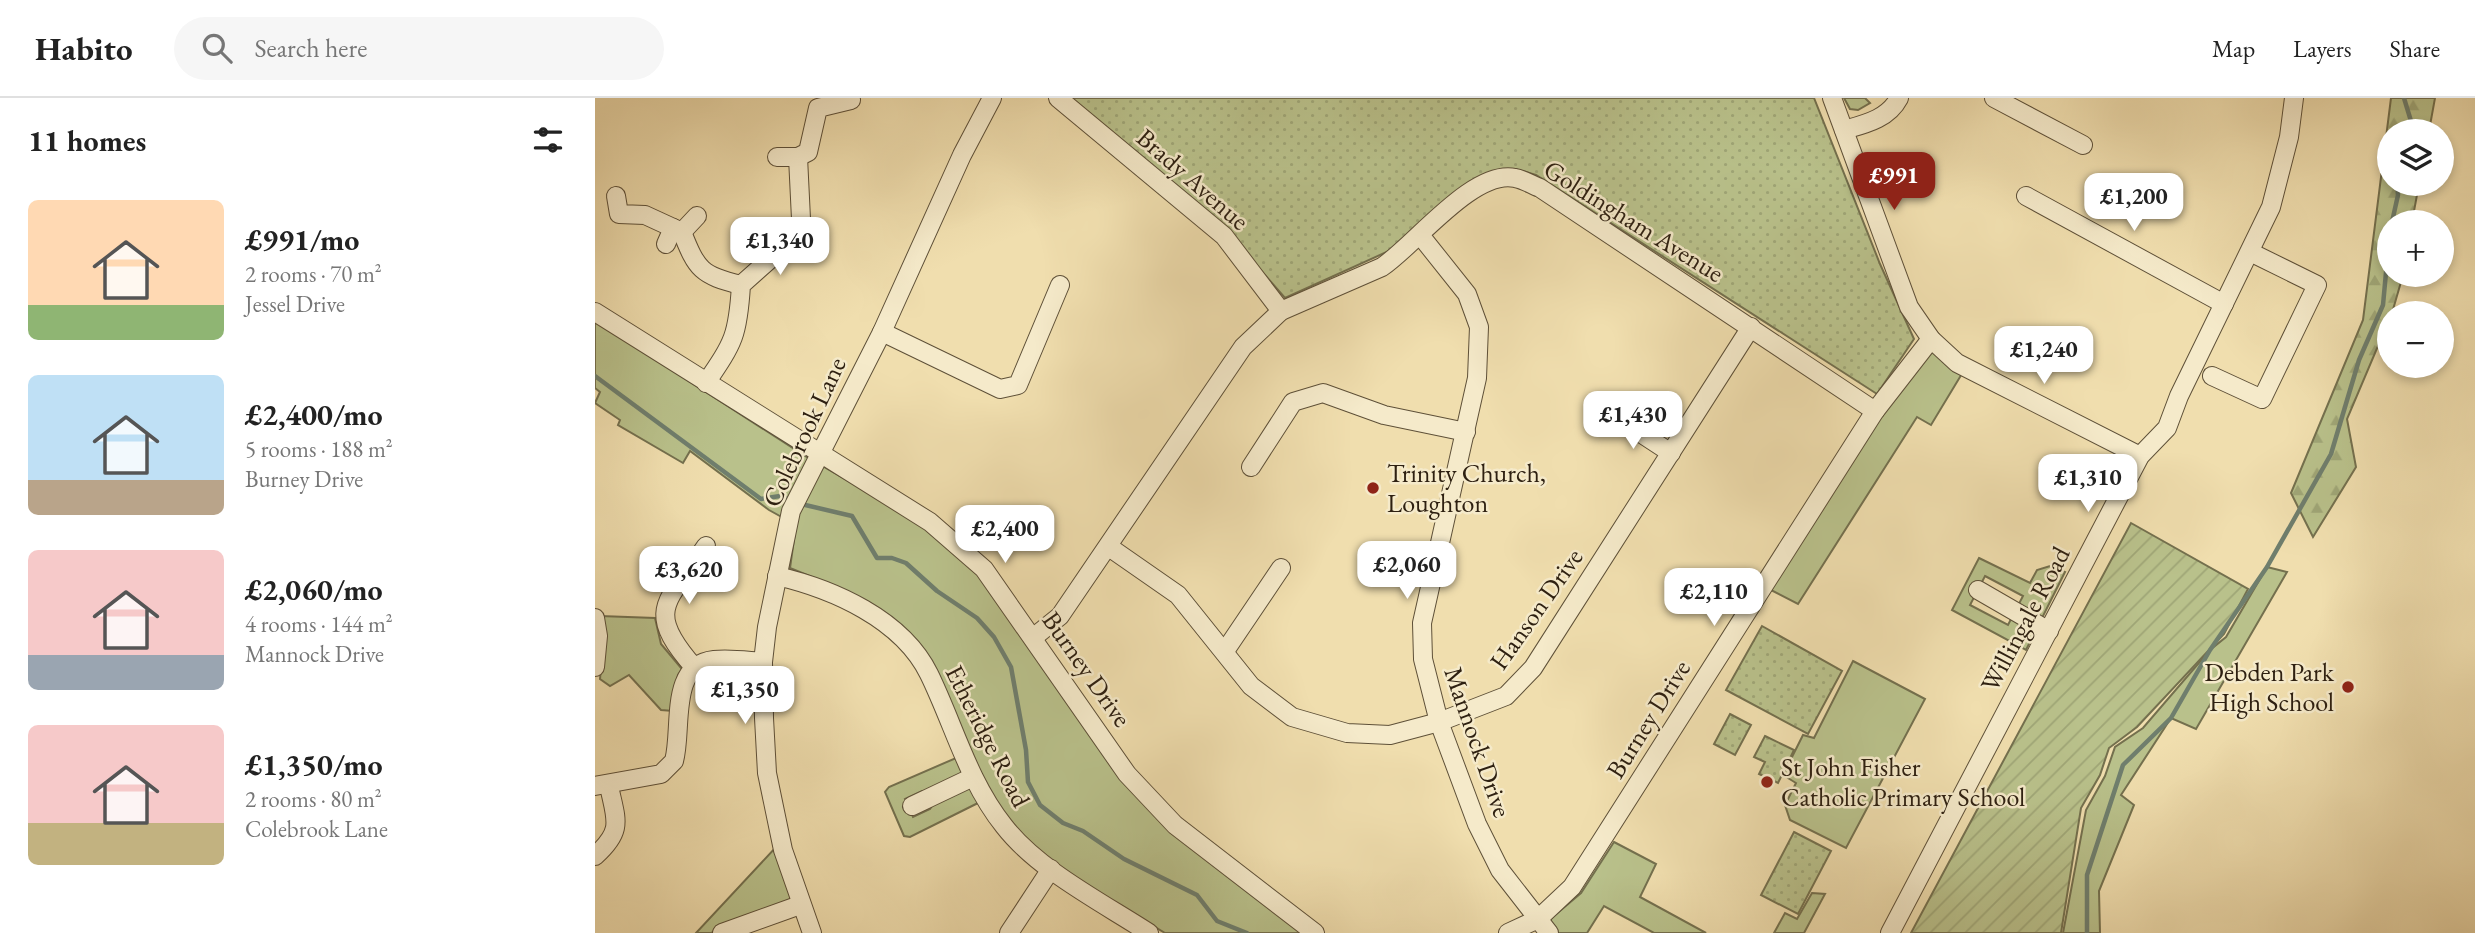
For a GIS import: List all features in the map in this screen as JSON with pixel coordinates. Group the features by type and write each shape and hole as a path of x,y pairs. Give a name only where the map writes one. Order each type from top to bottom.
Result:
{"street":[{"path":"777,157 798,158 809,152 818,108 851,100 849,98"},
{"name":"Colebrook Lane","path":"812,933 783,850 767,773 763,662 790,511 881,332 962,155 992,98"},
{"name":"Brady Avenue","path":"1058,98 1224,236 1281,311"},
{"path":"1832,98 1909,307 1931,339 1957,363 2140,456"},
{"path":"1844,131 1875,121 1895,106 1899,98"},
{"path":"1994,98 2083,145"},
{"name":"Willingale Road","path":"1890,933 2140,456 2167,428 2271,207 2289,137 2294,98"},
{"path":"706,383 729,348 739,326 741,285 795,237 801,219 798,158"},
{"name":"Goldingham Avenue","path":"1034,637 1060,616 1243,347 1281,311 1383,267 1469,192 1489,182 1513,177 1540,188 1875,411"},
{"path":"616,196 619,214 645,215 674,235 694,263 710,277 741,285"},
{"path":"2026,196 2224,303"},
{"path":"674,235 697,216"},
{"name":"Mannock Drive","path":"1420,235 1467,294 1479,327 1477,378 1422,623 1423,659 1439,722 1477,824 1500,870 1544,926"},
{"path":"2212,376 2262,399 2317,285 2250,252"},
{"path":"881,332 1000,389 1018,385 1060,285"},
{"name":"Burney Drive","path":"595,312 819,451 939,530 984,569 1034,637 1127,774 1175,825 1315,933"},
{"name":"Hanson Drive","path":"1109,547 1178,595 1251,686 1292,717 1347,733 1390,735 1439,722 1506,696 1533,668 1751,327"},
{"name":"Burney Drive","path":"1508,933 1544,926 1572,887 1875,411 1931,339"},
{"path":"1251,467 1293,402 1322,393 1384,415 1466,432"},
{"path":"1616,417 1671,453"},
{"path":"694,667 672,642 663,621 665,607 706,546"},
{"path":"1225,651 1281,568"},
{"name":"Etheridge Road","path":"777,576 839,596 885,624 928,671 973,778 1005,828 1051,869 1149,933"},
{"path":"1978,590 2049,631"},
{"path":"595,618 595,667"},
{"path":"595,856 614,837 617,827 602,786 661,774 674,761 685,679 694,667 717,659 763,662"},
{"path":"912,806 973,778"},
{"path":"1009,933 1051,869"},
{"path":"722,933 800,905"}],"green space":[{"path":"1071,98 1814,98 1880,264 1914,339 1877,394 1536,175 1515,169 1494,171 1391,250 1285,298 1225,229"},
{"path":"1844,98 1865,98 1870,103 1858,110 1850,109"},
{"path":"2391,98 2435,98 2431,119 2388,119"},
{"path":"2379,196 2417,196 2414,210 2377,210 2377,287 2400,287 2395,301 2377,301 2377,348 2347,419 2356,467 2313,537 2291,493 2363,320"},
{"path":"595,320 805,456 925,525 980,574 1122,781 1305,933 1165,933 1054,865 1010,826 987,790 934,669 844,590 790,568 796,525 769,510 690,451 683,463 618,425 620,420 595,403 600,392 595,388"},
{"path":"1933,347 1963,372 1931,425 1917,417 1798,604 1769,589 1879,414"},
{"path":"2131,523 2248,589 2224,634 2137,727 2109,748 2100,775 2081,808 2061,933 1911,933"},
{"path":"1979,558 2030,583 2037,570 2050,566 2065,572 2026,650 1952,610","holes":["1985,576 2023,596 2008,625 1970,605"]},
{"path":"2267,567 2287,572 2196,729 2171,718 2121,795 2134,805 2099,891 2100,933 2063,933 2086,810 2105,776 2115,747 2143,728 2210,650 2226,637"},
{"path":"600,616 655,618 661,644 682,669 678,675 673,711 661,710 629,675 610,686 600,679 604,635"},
{"path":"1762,626 1842,671 1808,734 1726,690"},
{"path":"1853,661 1925,699 1846,848 1790,820 1785,805 1796,783 1783,775 1803,735 1814,738"},
{"path":"1730,714 1751,725 1735,755 1714,744"},
{"path":"1765,736 1794,750 1778,783 1759,774 1765,762 1754,757"},
{"path":"956,758 967,778 934,792 922,791 905,799 913,817 930,809 937,799 969,785 980,802 910,837 904,836 885,792 889,787"},
{"path":"1794,832 1831,851 1798,914 1761,895"},
{"path":"1614,842 1656,864 1640,897 1706,933 1654,933 1604,906 1587,933 1558,933 1548,921 1581,893"},
{"path":"777,846 793,902 711,933 696,933"},
{"path":"1812,893 1825,894 1804,933 1774,933 1785,913 1797,919"}],"waterway":[{"path":"2404,98 2410,119"},
{"path":"2395,210 2398,196"},
{"path":"2087,933 2087,875 2123,765 2171,718 2210,650 2267,567 2331,454 2359,360 2383,305 2385,287"},
{"path":"595,376 761,499 780,496 793,501"},
{"path":"801,504 852,516 877,558 892,558 906,563 937,591 977,618 994,637 1011,667 1026,750 1028,782 1040,805 1063,823 1083,831 1124,859 1197,895 1217,921 1247,933"}],"place":[{"name":"Trinity Church, Loughton","path":"1373,488"},
{"name":"Debden Park High School","path":"2348,687"},
{"name":"St John Fisher Catholic Primary School","path":"1767,782"}]}
